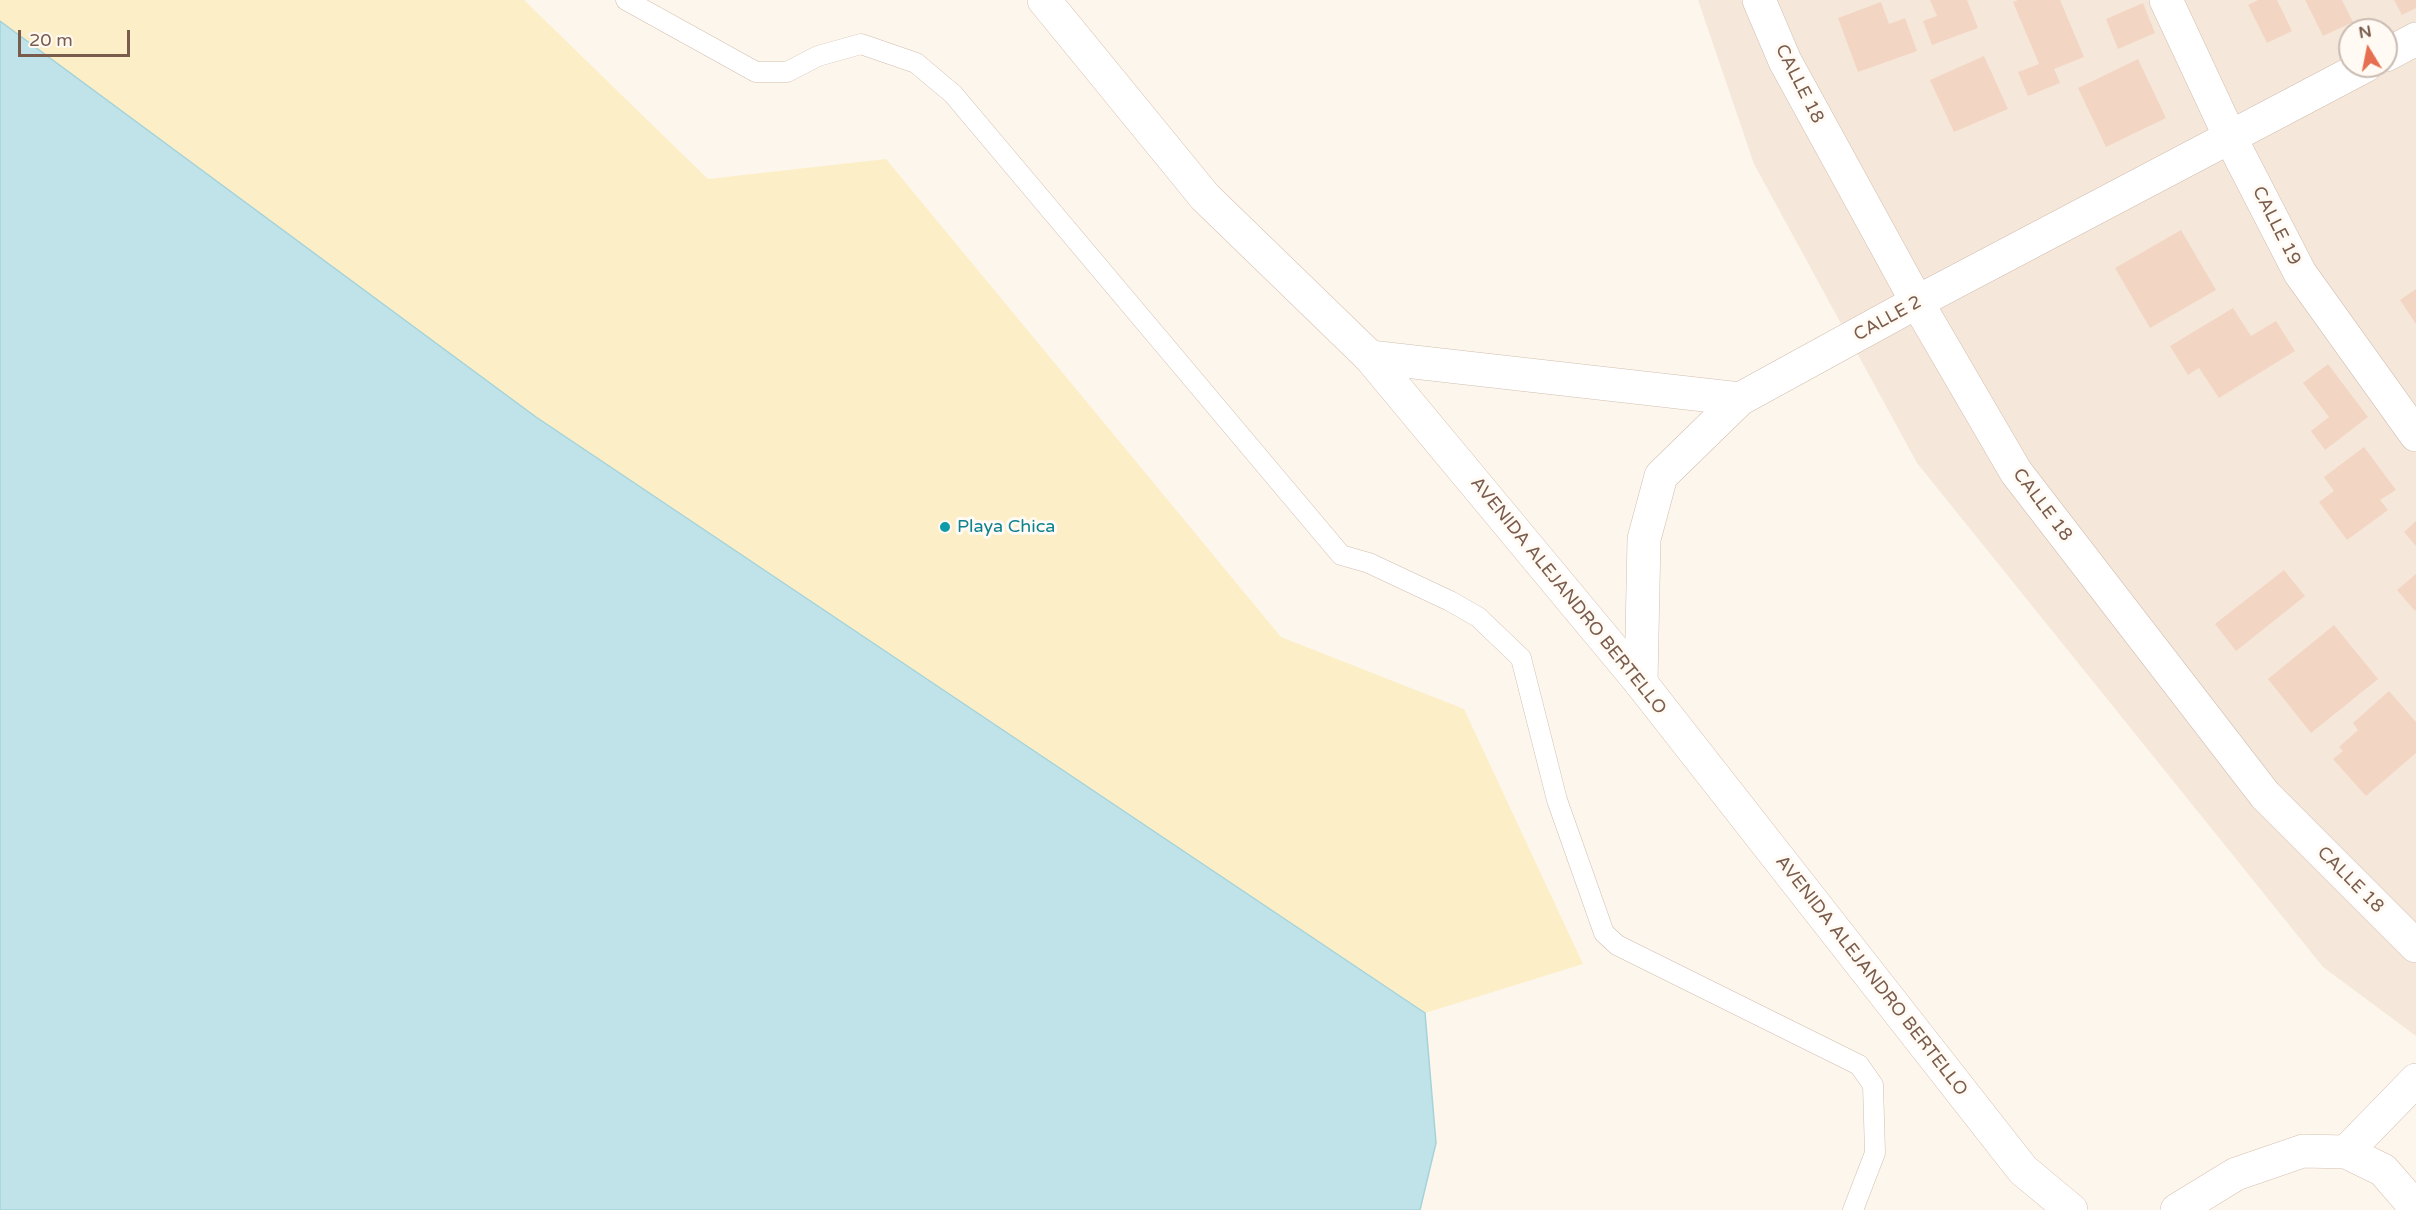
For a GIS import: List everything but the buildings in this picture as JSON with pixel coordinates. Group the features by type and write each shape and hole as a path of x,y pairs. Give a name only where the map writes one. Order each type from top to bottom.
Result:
{"street":[{"name":"AVENIDA ALEJANDRO BERTELLO","path":"1044,0 1205,197 1370,357 1641,682 2023,1170 2071,1210"},
{"name":"CALLE 18","path":"1759,0 1785,61 1917,302 2016,472 2265,795 2416,946"},
{"name":"CALLE 19","path":"2166,0 2231,139 2300,273 2416,435"},
{"path":"2398,49 2416,39"},
{"name":"CALLE 2","path":"1641,682 1644,539 1661,476 1740,399 1917,302 2344,78"},
{"path":"1370,357 1740,399"},
{"path":"2346,1152 2416,1080"},
{"path":"2177,1210 2236,1174 2303,1151 2346,1152 2383,1170 2416,1208"}],"lane":[{"path":"626,0 756,72 787,72 818,56 861,44 916,63 953,94 1341,555 1369,563 1450,601 1478,617 1521,658 1557,800 1604,933 1617,945 1859,1065 1873,1085 1875,1153 1853,1210"}],"shaded area":[{"path":"1698,0 2416,0 2416,1036 2323,967 1917,463 1754,164"}],"sand":[{"name":"Playa Chica","path":"0,0 524,0 708,179 886,159 1281,637 1464,709 1583,964 1425,1013 536,417 0,21"}],"water":[{"path":"0,21 536,417 1425,1013 1436,1143 1420,1210 0,1210"}],"place":[{"name":"Playa Chica","path":"945,527"}]}
